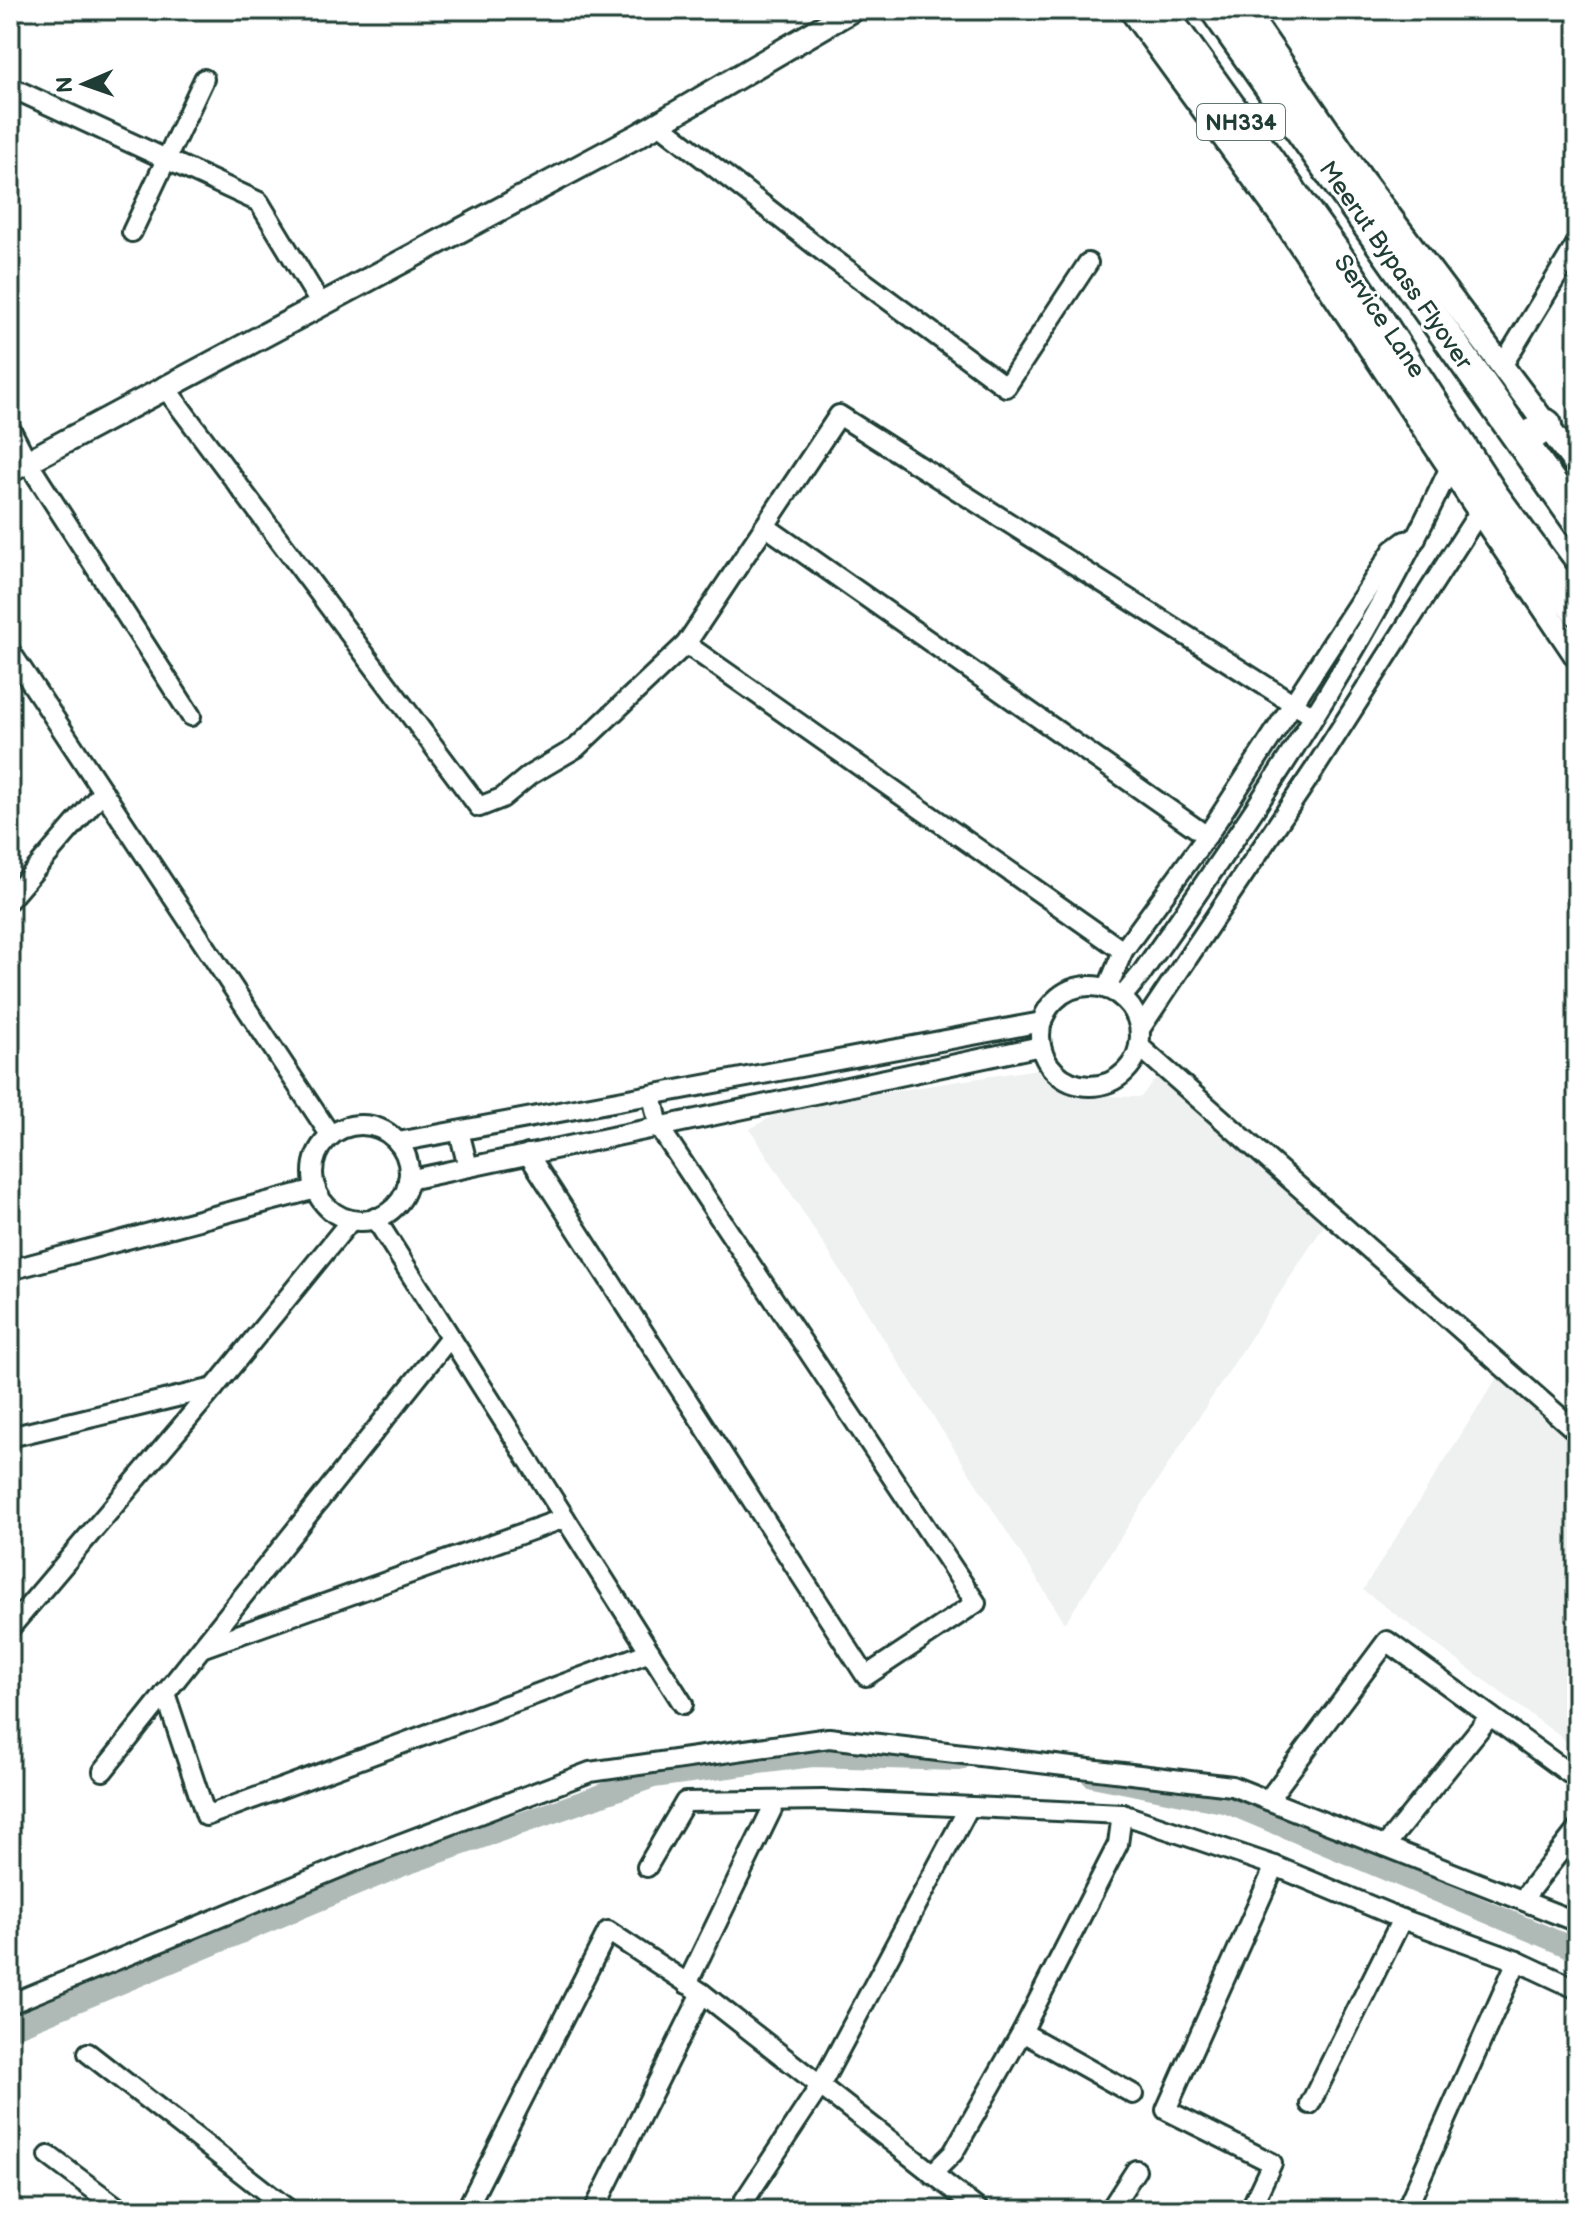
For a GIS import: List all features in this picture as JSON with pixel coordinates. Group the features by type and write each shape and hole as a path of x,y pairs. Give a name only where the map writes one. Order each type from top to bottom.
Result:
{"highway":[{"name":"Meerut Bypass Flyover","path":"1160,10 1321,234 1458,460"},
{"name":"Meerut Bypass Flyover","path":"1216,10 1364,219 1534,433 1577,520"},
{"name":"NH334","path":"1458,460 1486,503 1577,610"}],"street":[{"path":"19,466 659,124 852,10"},
{"name":"Service Lane","path":"1131,10 1458,460"},
{"path":"1245,10 1361,178 1502,366 1534,433 1577,466"},
{"path":"132,232 204,79"},
{"path":"10,87 259,202 320,303"},
{"path":"659,124 825,253 1006,387 1088,263"},
{"path":"1502,366 1577,243"},
{"path":"164,386 479,807 502,798 530,775 576,748 686,644 839,415 1313,716"},
{"path":"10,428 19,466 191,716"},
{"path":"1114,993 1141,974 1243,830 1416,539 1458,460"},
{"path":"1577,657 1486,503 1140,1037 1133,1062 1122,1075 1107,1084 1091,1086 1061,1077 1050,1067 1041,1046 1042,1022 1049,1007 1060,996 1075,988 1091,986 1114,993 1137,1017 1140,1037 1577,1432"},
{"path":"765,526 1207,836"},
{"path":"1114,993 1123,951 1207,836 1393,550 1405,541 1416,539"},
{"path":"686,644 1123,951"},
{"path":"10,651 331,1136"},
{"path":"1289,754 1314,770"},
{"path":"10,899 103,791"},
{"path":"1243,830 1264,844"},
{"path":"398,1142 1042,1022"},
{"path":"408,1180 1041,1046"},
{"path":"864,1055 869,1083"},
{"path":"748,1077 753,1107"},
{"path":"528,1154 866,1676 976,1603 659,1127 652,1095"},
{"path":"373,1126 387,1132 398,1142 409,1166 404,1195 395,1208 375,1218 351,1220 336,1214 324,1203 313,1175 315,1160 331,1136 344,1128 373,1126"},
{"path":"459,1131 468,1167"},
{"path":"10,1270 316,1189"},
{"path":"375,1218 683,1704"},
{"path":"10,1628 214,1388 351,1220"},
{"path":"103,1771 450,1337"},
{"path":"10,1437 214,1388"},
{"path":"201,1648 565,1518"},
{"path":"1268,1800 1387,1641 1577,1779"},
{"path":"165,1693 206,1816 650,1652"},
{"path":"1385,1846 1490,1716"},
{"path":"10,2004 368,1856 590,1772 829,1738 1232,1786 1577,1922"},
{"path":"647,1867 685,1802 823,1800 1122,1814 1275,1866 1402,1919 1517,1961 1577,1989"},
{"path":"594,2210 695,1989 776,1801"},
{"path":"738,2210 820,2086 969,1807"},
{"path":"932,2174 953,2153 1022,2032 1118,1844 1122,1814"},
{"path":"1522,1900 1577,1830"},
{"path":"1250,2210 1272,2163 1166,2110 1275,1866"},
{"path":"1310,2104 1402,1919"},
{"path":"466,2210 608,1931 695,1989 979,2210"},
{"path":"1406,2210 1517,1961"},
{"path":"1022,2032 1133,2094"},
{"path":"88,2053 289,2210"},
{"path":"49,2156 121,2210"},
{"path":"1110,2210 1136,2170"}],"shaded area":[{"path":"1166,1065 1334,1210 1065,1623 750,1129 786,1108 1050,1067 1061,1077 1101,1096 1141,1097"},
{"path":"1503,1368 1577,1433 1577,1749 1363,1590"}],"waterway":[{"path":"10,2029 403,1865 653,1777 812,1756 959,1760"},
{"path":"1092,1776 1228,1803 1577,1950"}]}
